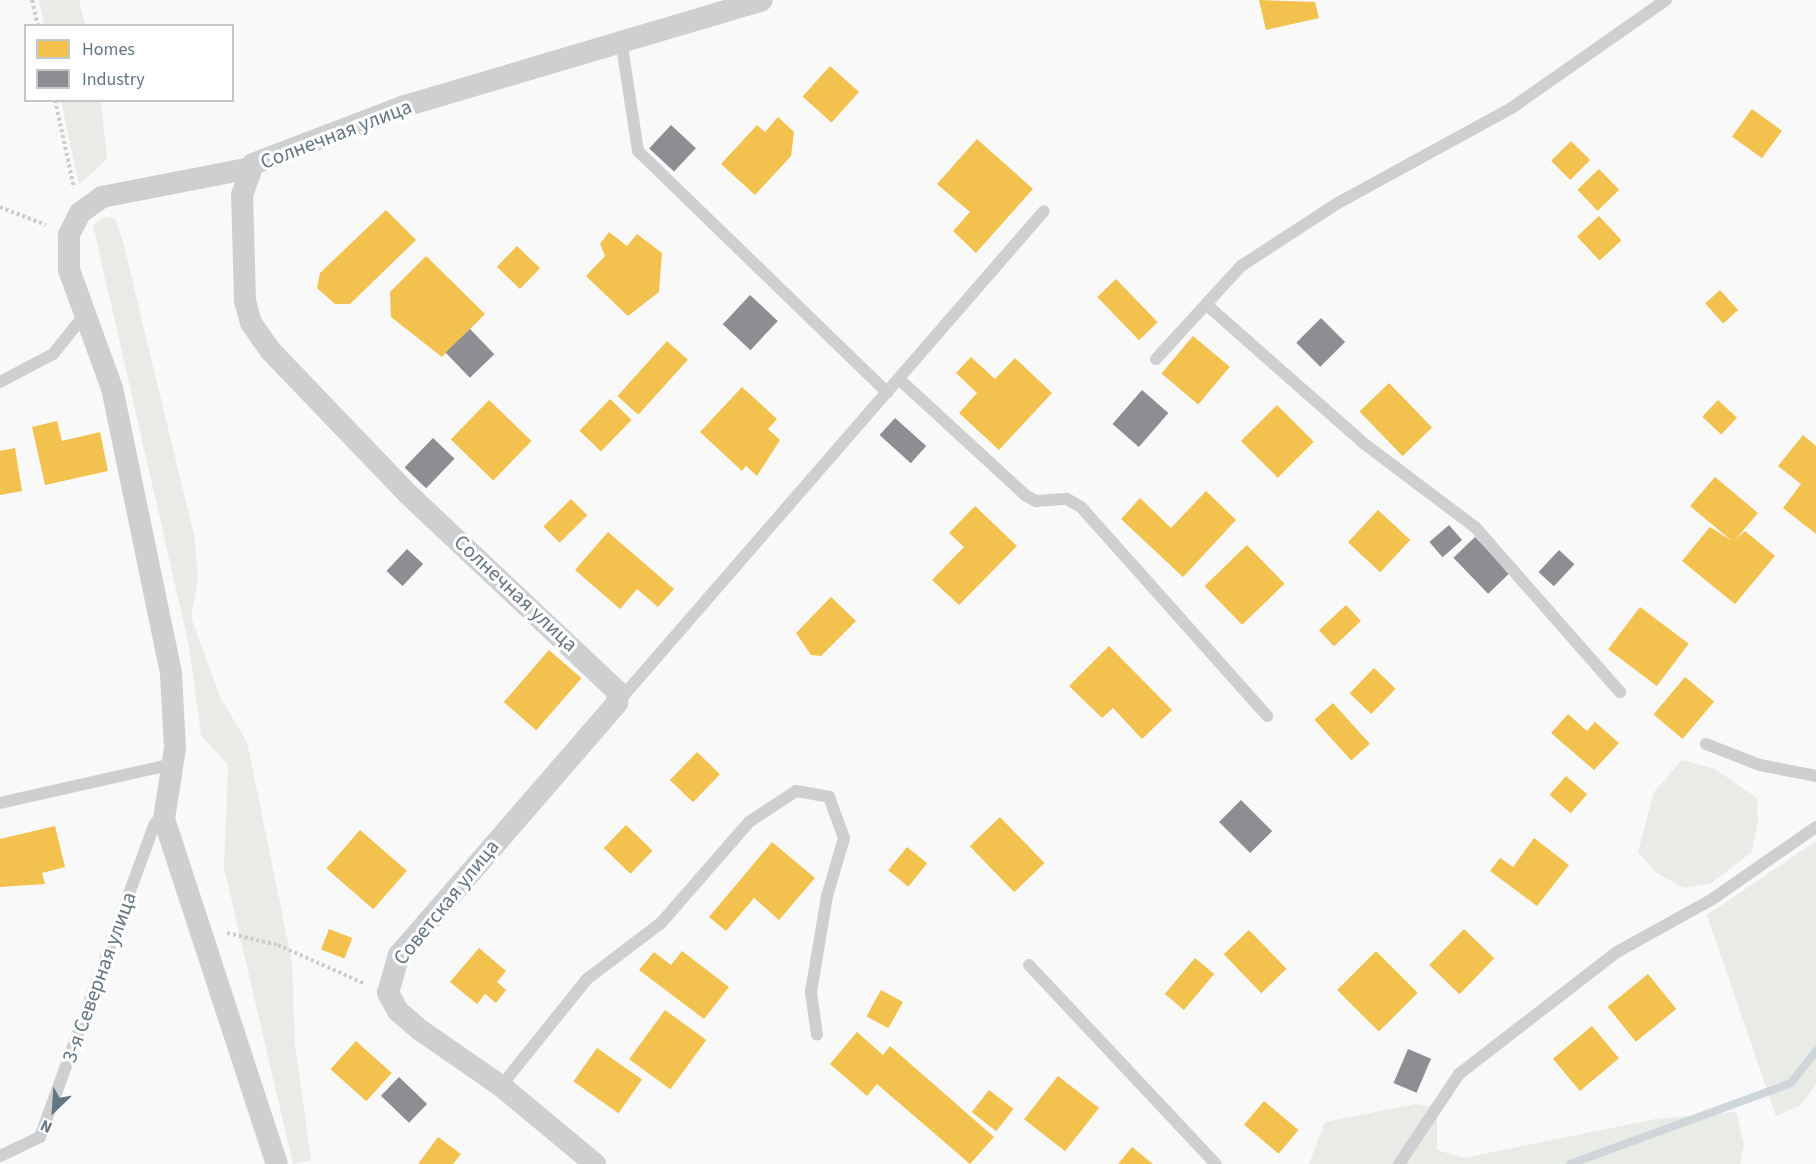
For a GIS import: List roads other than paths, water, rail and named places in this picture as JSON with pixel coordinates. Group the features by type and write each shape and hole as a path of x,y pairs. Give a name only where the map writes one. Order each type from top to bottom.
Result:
{"street":[{"name":"Солнечная улица","path":"617,697 407,493 251,323 240,224 251,168 405,106 762,0"},
{"path":"251,168 134,188 102,197 80,213 69,234 69,270 112,388 141,514 171,674 173,764 165,812 277,1164"},
{"name":"Советская улица","path":"595,1164 501,1086 420,1030 398,1011 388,993 399,955 617,697"}],"lane":[{"path":"1156,359 1208,306 1240,266 1299,226 1513,107 1666,0"},
{"path":"621,40 638,151 887,392"},
{"path":"617,697 899,379 1044,211"},
{"path":"1208,306 1362,442 1475,527 1620,692"},
{"path":"0,382 53,354 86,313"},
{"path":"899,379 1025,495 1036,501 1067,499 1081,507 1267,717"},
{"path":"1706,744 1760,765 1816,776"},
{"path":"0,802 173,764"},
{"path":"501,1086 587,979 661,923 749,822 796,790 829,797 844,838 827,896 811,992 817,1035"},
{"name":"3-я Северная улица","path":"0,1156 40,1137 154,825 165,812"},
{"path":"1399,1164 1459,1074 1617,952 1702,906 1816,827"},
{"path":"1029,964 1216,1164"}],"waterway":[{"path":"1570,1164 1791,1083 1816,1051"}]}
